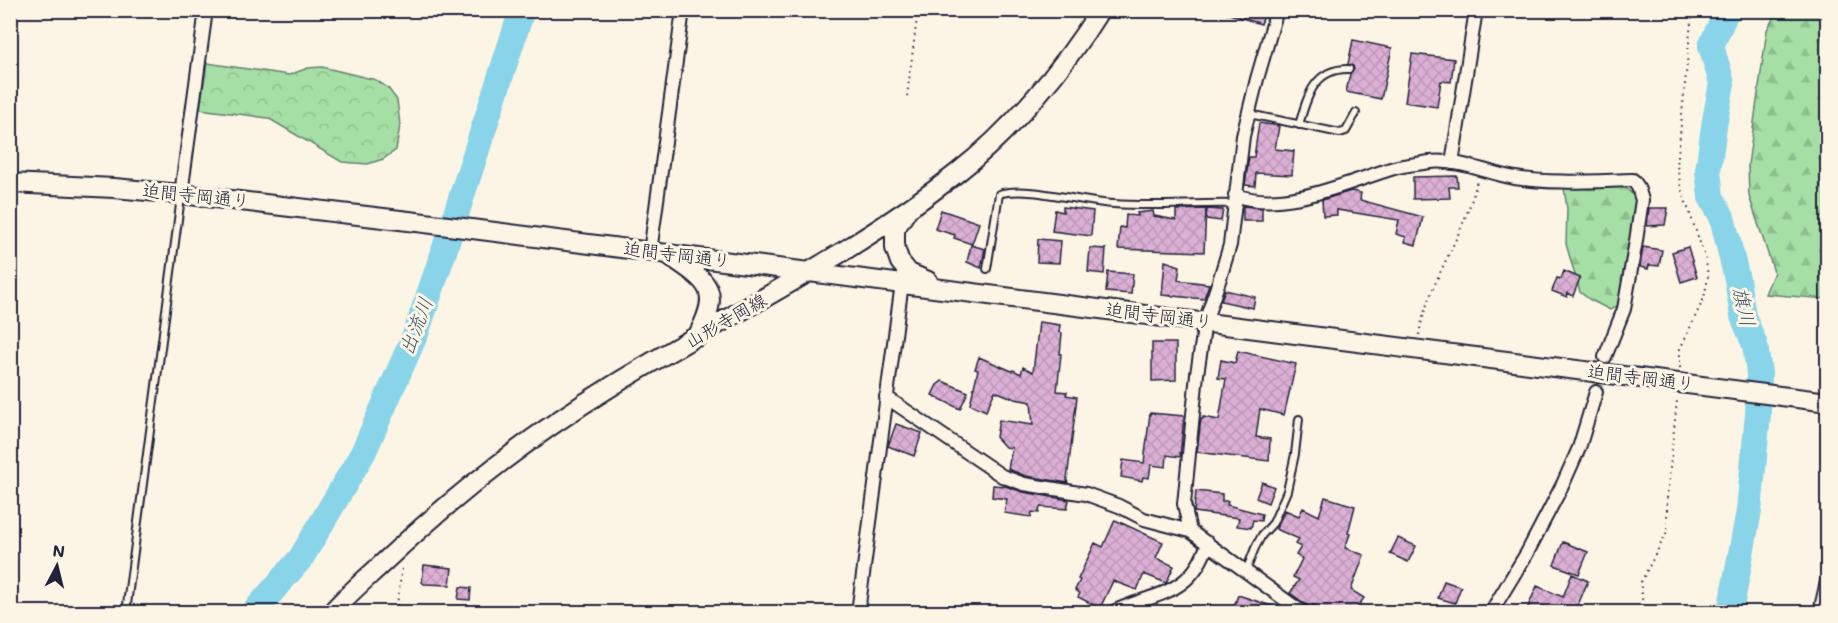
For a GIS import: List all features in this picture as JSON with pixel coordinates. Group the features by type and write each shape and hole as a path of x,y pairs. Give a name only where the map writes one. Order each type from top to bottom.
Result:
{"street":[{"path":"181,194 206,10"},
{"path":"683,10 659,253 689,269 708,284 711,300 706,320 697,337"},
{"name":"山形寺岡線","path":"332,612 460,493 565,416 614,384 810,272 907,210 959,172 1007,128 1054,75 1086,33 1100,10"},
{"path":"1190,531 1184,504 1197,374 1205,322 1230,245 1244,136 1257,79 1277,10"},
{"path":"1452,163 1476,10"},
{"path":"1235,200 1261,201 1296,197 1335,189 1397,167 1433,162 1452,163 1515,178 1569,181 1633,180 1638,186 1642,200 1624,309 1605,357"},
{"name":"迫間寺岡通り","path":"10,183 181,194 417,222 1827,402"},
{"path":"907,210 895,230 895,248 900,262 909,273 947,289"},
{"path":"858,612 902,283"},
{"path":"1491,612 1527,553 1563,484 1579,448 1596,392"},
{"path":"886,397 1002,476 1024,484 1086,494 1119,506 1144,519 1190,531 1302,612"},
{"path":"1113,612 1170,591 1184,583 1204,556 1208,543"},
{"path":"1820,612 1827,577"}],"lane":[{"path":"1299,125 1306,99 1313,85 1327,73 1349,69"},
{"path":"1249,114 1340,133 1346,131 1356,113"},
{"path":"987,269 999,194 1007,191 1144,206 1235,200"},
{"path":"126,612 181,194"},
{"path":"1246,571 1255,548 1262,535 1273,523 1287,491 1295,454 1299,419"}],"path":[{"path":"907,96 918,10"},
{"path":"1643,612 1641,582 1666,532 1667,497 1682,383 1680,349 1704,298 1708,278 1706,260 1681,188 1677,166 1691,22 1695,10"},
{"path":"1417,350 1420,330 1428,305 1465,217 1478,169"},
{"path":"396,612 405,542"}],"green space":[{"path":"1777,11 1827,11 1827,299 1765,294 1774,272 1749,196 1748,165 1767,30"},
{"path":"207,63 289,75 308,68 322,67 376,80 388,88 397,100 400,125 396,150 383,159 368,164 342,162 268,118 200,109"},
{"path":"1624,186 1633,195 1637,206 1621,304 1610,310 1580,292 1566,244 1567,209 1564,188"}],"building":[{"path":"1226,10 1266,10 1261,24 1226,13"},
{"path":"1353,40 1392,48 1381,99 1346,92 1350,74 1354,69 1348,64"},
{"path":"1412,54 1454,59 1451,82 1441,81 1437,107 1405,102"},
{"path":"1259,123 1279,126 1275,149 1294,151 1292,175 1256,173 1255,186 1245,185 1249,157 1254,157"},
{"path":"1457,176 1458,187 1449,187 1450,198 1413,199 1413,177"},
{"path":"1351,191 1361,193 1360,200 1423,217 1416,245 1405,242 1406,237 1396,234 1399,220 1337,210 1337,215 1323,216 1322,200"},
{"path":"1243,206 1262,208 1262,221 1243,221"},
{"path":"1063,207 1093,211 1091,236 1052,231 1055,210 1063,212"},
{"path":"1649,208 1668,208 1665,225 1647,226"},
{"path":"1206,209 1204,252 1118,249 1120,227 1125,228 1126,215 1138,216 1137,213 1153,211 1154,216 1176,220 1176,210"},
{"path":"1207,209 1223,210 1221,221 1206,219"},
{"path":"941,210 979,223 972,244 954,238 955,235 935,229"},
{"path":"1038,239 1061,241 1059,263 1037,262"},
{"path":"971,245 985,249 981,268 967,262"},
{"path":"1643,247 1662,250 1659,266 1649,265 1648,269 1640,267"},
{"path":"1688,247 1697,277 1681,282 1672,252"},
{"path":"1090,248 1106,249 1104,274 1088,272"},
{"path":"1165,261 1180,266 1178,280 1209,284 1204,299 1162,295"},
{"path":"1564,271 1580,278 1573,296 1568,293 1567,297 1552,291 1557,278 1561,279"},
{"path":"1108,272 1133,274 1131,294 1106,292"},
{"path":"1225,290 1255,297 1253,308 1221,301"},
{"path":"1039,322 1060,325 1059,332 1062,333 1057,391 1067,392 1066,395 1077,397 1068,483 1026,476 1008,469 1012,448 1005,447 996,437 999,420 1033,425 1031,402 1015,399 995,391 986,411 970,404 979,357 1021,374 1023,367 1033,372"},
{"path":"1152,343 1176,343 1176,380 1152,381"},
{"path":"1238,351 1296,364 1284,415 1260,409 1256,437 1270,439 1269,461 1197,452 1201,419 1203,417 1219,420 1226,379 1218,378 1221,360 1235,363"},
{"path":"942,381 968,392 960,409 932,395"},
{"path":"1150,413 1184,416 1180,457 1167,455 1166,467 1151,465 1149,478 1143,477 1142,481 1121,477 1123,460 1144,463"},
{"path":"896,424 922,433 914,456 888,446"},
{"path":"1262,482 1274,487 1268,503 1256,498"},
{"path":"993,485 1069,500 1067,509 1040,507 1039,513 1032,512 1031,517 1004,513 1007,499 992,497"},
{"path":"1196,491 1222,494 1222,501 1228,501 1227,505 1262,514 1261,521 1253,520 1251,528 1237,526 1239,518 1194,512"},
{"path":"1325,497 1355,506 1345,548 1364,555 1351,590 1364,598 1354,612 1325,612 1313,605 1311,608 1290,593 1299,580 1293,577 1302,559 1296,555 1301,547 1295,544 1299,539 1276,529 1285,510 1299,516 1303,508 1319,516"},
{"path":"1115,520 1163,542 1156,558 1174,566 1166,583 1144,574 1137,590 1113,581 1100,608 1078,597 1080,593 1075,590 1095,543 1103,547"},
{"path":"1398,538 1416,546 1408,562 1390,554"},
{"path":"1563,542 1588,552 1579,574 1554,565"},
{"path":"424,565 452,568 450,585 424,584 422,582"},
{"path":"1572,574 1588,581 1575,612 1536,612 1527,609 1537,586 1563,597"},
{"path":"1444,581 1461,587 1455,603 1438,598"},
{"path":"460,587 471,588 470,600 458,599"},
{"path":"1238,595 1284,610 1284,612 1232,612"}],"waterway":[{"name":"出流川","path":"254,612 301,558 363,453 416,333 522,10"},
{"name":"旗川","path":"1727,10 1711,46 1722,83 1708,171 1711,197 1722,217 1737,279 1743,316 1755,345 1759,373 1758,414 1749,511 1730,612"}],"tunnel":[{"path":"1596,392 1605,357"}]}
